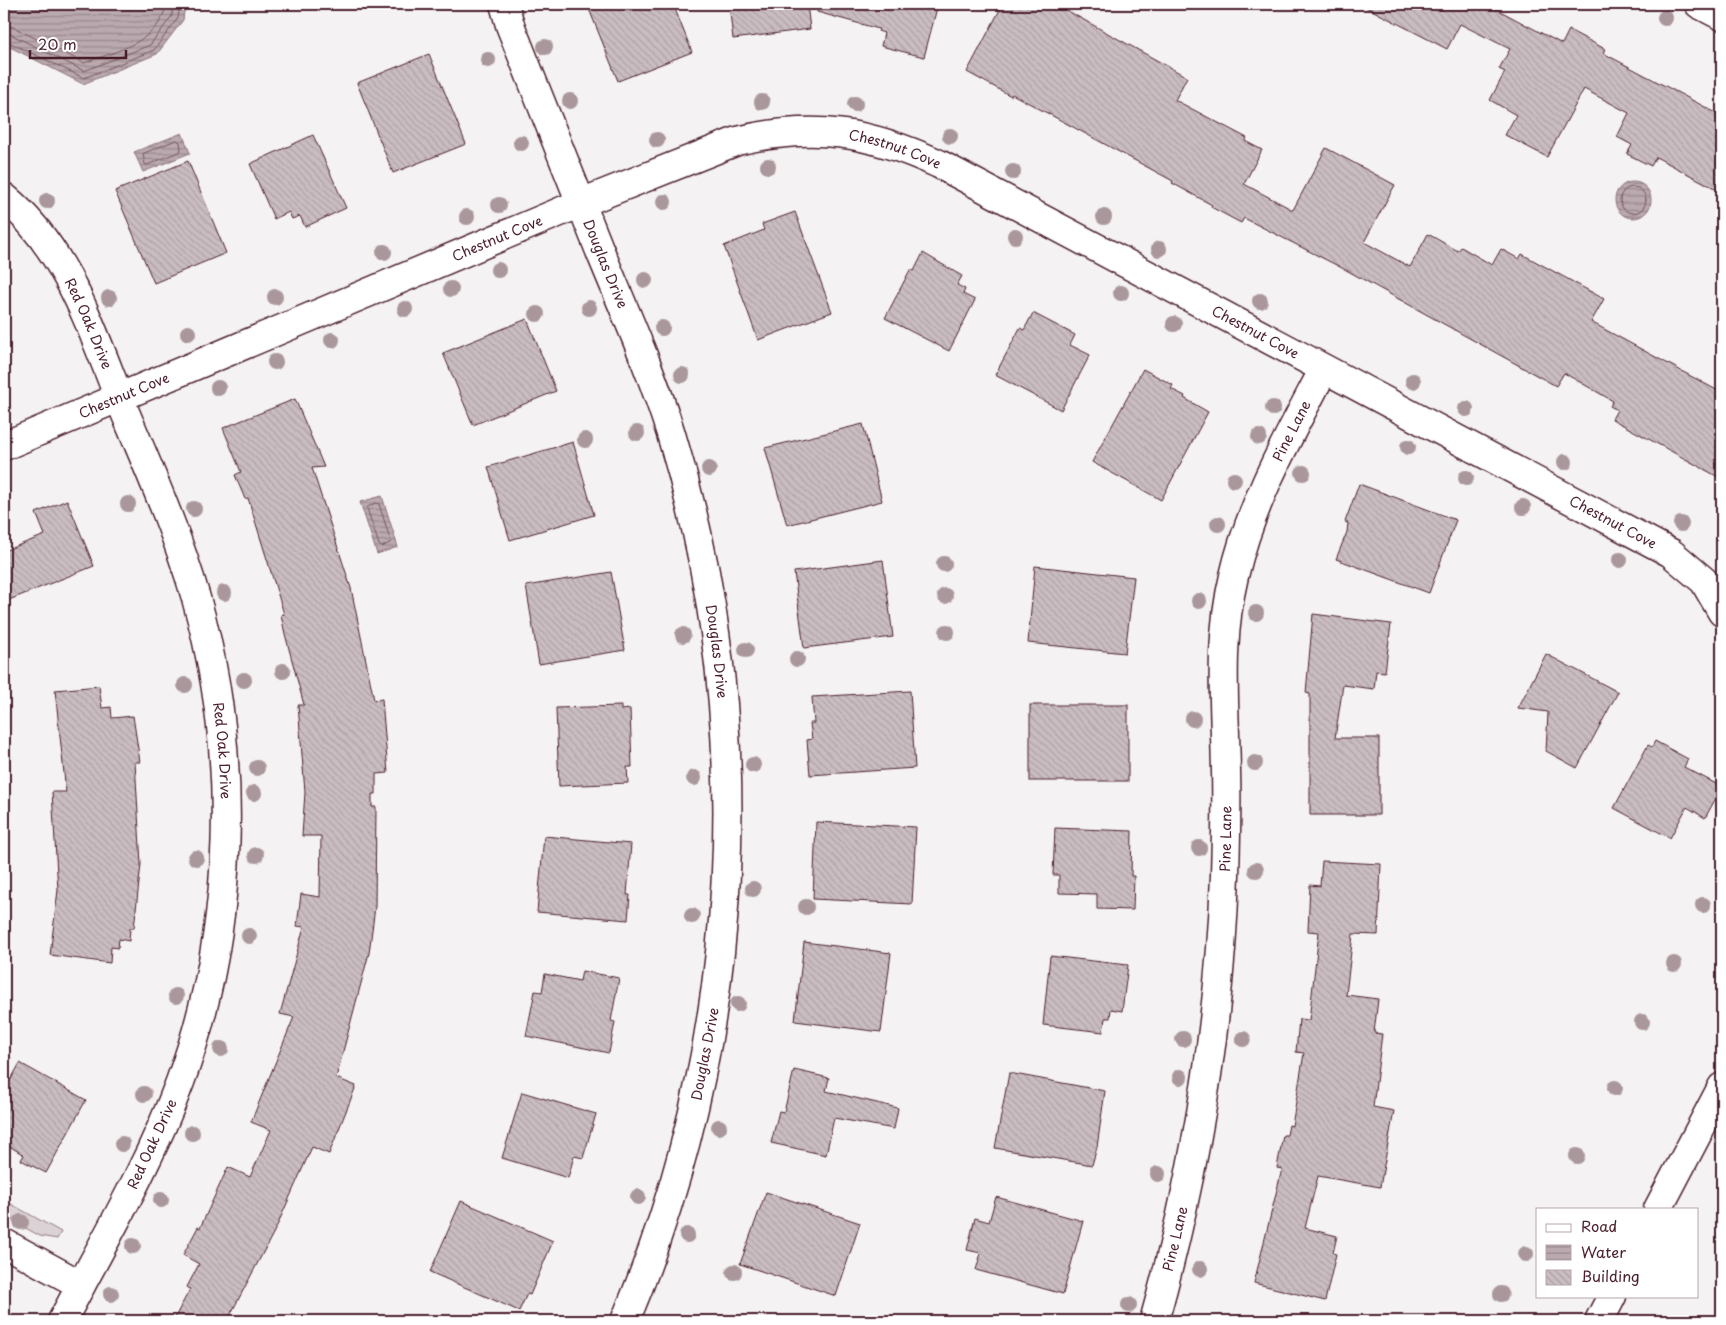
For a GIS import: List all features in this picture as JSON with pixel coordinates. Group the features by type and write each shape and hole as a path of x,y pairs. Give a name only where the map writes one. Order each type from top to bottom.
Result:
{"street":[{"name":"Douglas Drive","path":"504,4 510,26 651,374 684,477 715,627 726,740 728,860 722,946 713,1014 697,1097 667,1210 625,1321"},
{"path":"1699,4 1722,16"},
{"name":"Chestnut Cove","path":"4,446 581,203 744,139 804,131 849,133 899,147 939,164 1671,553 1702,579 1722,612"},
{"name":"Red Oak Drive","path":"4,197 35,227 67,274 170,522 196,597 212,666 222,736 226,802 220,913 208,985 191,1048 155,1142 62,1321"},
{"name":"Pine Lane","path":"1154,1321 1185,1198 1206,1079 1219,985 1225,875 1226,772 1222,662 1228,604 1238,560 1253,513 1268,478 1324,369"},
{"path":"1659,1208 1722,1087"},
{"path":"4,1243 81,1285"},
{"path":"1599,1321 1611,1298"}],"shaded area":[{"path":"4,1200 61,1232 57,1239 40,1236 4,1216"}],"water":[{"path":"4,4 185,4 183,20 157,54 83,84 4,44"},
{"path":"182,133 190,153 143,172 134,152"},
{"path":"1633,182 1646,187 1651,200 1646,213 1633,218 1620,213 1615,200 1620,187"},
{"path":"382,496 398,547 377,554 360,502"}],"building":[{"path":"587,4 673,4 692,52 618,81"},
{"path":"729,4 807,4 810,29 733,39"},
{"path":"818,4 938,4 924,57 881,46 884,33 878,31 879,29 817,12"},
{"path":"1003,4 1055,4 1187,77 1175,100 1247,138 1245,141 1262,150 1244,184 1293,210 1326,148 1395,185 1364,242 1410,267 1428,234 1458,251 1461,247 1492,265 1501,249 1519,259 1522,254 1604,299 1591,322 1722,393 1722,479 1612,419 1617,410 1610,406 1613,401 1564,373 1556,386 1348,271 1244,218 1241,223 1172,183 1173,181 1012,94 1011,96 967,72"},
{"path":"1360,4 1487,4 1562,44 1569,30 1605,49 1603,53 1722,116 1722,192 1656,157 1651,166 1627,154 1632,145 1617,137 1629,113 1584,89 1547,157 1505,135 1516,115 1490,100 1505,72 1499,69 1510,49 1460,24 1447,49"},
{"path":"429,54 466,144 393,173 357,83"},
{"path":"313,135 346,208 305,227 300,216 292,219 289,212 274,219 250,164"},
{"path":"188,161 226,253 154,283 115,191"},
{"path":"795,212 832,312 758,340 724,246 764,230 762,224"},
{"path":"923,253 962,276 957,285 965,289 963,294 975,300 949,351 885,318 910,270 914,271"},
{"path":"1033,313 1075,335 1070,345 1090,355 1061,410 995,375 1020,328 1024,330"},
{"path":"527,319 556,391 473,425 443,353"},
{"path":"1143,369 1173,385 1171,389 1208,412 1161,500 1092,462"},
{"path":"295,399 324,467 312,468 351,588 374,700 382,699 388,773 376,774 376,794 372,794 372,807 376,807 375,907 369,953 336,1078 356,1086 329,1154 312,1147 276,1228 227,1321 173,1321 190,1289 187,1287 199,1264 183,1255 198,1227 200,1228 228,1167 250,1177 271,1130 251,1122 294,1017 280,1014 304,927 297,926 301,894 320,897 321,836 302,836 305,792 298,705 304,705 285,634 281,615 284,614 248,498 245,499 235,475 241,472 223,428"},
{"path":"863,424 882,501 787,525 765,448"},
{"path":"573,442 594,515 510,540 488,467"},
{"path":"1359,484 1456,520 1429,593 1336,559 1347,532 1348,523 1345,522"},
{"path":"67,500 94,566 4,602 4,551 45,535 36,513"},
{"path":"883,560 893,637 804,648 794,572"},
{"path":"1035,566 1134,577 1125,653 1028,643"},
{"path":"611,572 625,650 539,664 526,586"},
{"path":"1313,614 1391,624 1385,672 1376,671 1374,689 1343,685 1335,738 1379,738 1379,815 1310,815 1310,694 1306,693"},
{"path":"1546,654 1618,692 1577,768 1546,751 1548,712 1518,708"},
{"path":"99,686 102,708 111,707 112,718 133,716 140,762 135,762 141,864 134,928 130,928 129,941 119,939 118,948 111,947 110,963 50,955 58,890 52,792 66,792 55,690"},
{"path":"910,691 915,768 810,775 807,740 812,739 810,723 814,723 812,697"},
{"path":"1030,705 1128,705 1128,781 1030,781"},
{"path":"621,706 621,710 630,709 632,767 627,767 628,783 559,786 556,708"},
{"path":"1655,741 1688,759 1684,767 1722,787 1705,818 1687,807 1670,838 1614,808 1648,745 1652,747"},
{"path":"816,822 916,827 912,904 813,899"},
{"path":"1055,828 1132,831 1131,876 1134,876 1133,910 1097,909 1097,894 1059,893 1059,875 1053,875"},
{"path":"544,836 631,844 627,895 630,895 628,920 537,912"},
{"path":"1322,861 1381,864 1378,935 1353,934 1346,995 1378,999 1374,1033 1382,1034 1373,1107 1394,1111 1380,1187 1318,1176 1305,1228 1337,1236 1333,1253 1336,1254 1325,1301 1254,1283 1282,1169 1277,1168 1283,1135 1287,1135 1289,1125 1292,1126 1304,1053 1296,1052 1299,1019 1309,1020 1319,932 1308,931 1310,885 1320,886"},
{"path":"804,942 891,953 881,1032 795,1021"},
{"path":"1050,956 1128,965 1122,1011 1111,1009 1110,1018 1105,1018 1103,1032 1043,1025"},
{"path":"582,971 619,978 611,1021 615,1022 609,1053 526,1036 535,991 542,992 545,974 580,981"},
{"path":"20,1063 86,1100 46,1173 21,1160 24,1155 4,1143 4,1092"},
{"path":"794,1070 829,1078 826,1091 898,1108 894,1129 834,1118 826,1155 771,1143 779,1111 784,1112"},
{"path":"1009,1073 1105,1091 1097,1147 1092,1165 995,1148"},
{"path":"522,1092 596,1114 583,1158 574,1156 568,1178 502,1158"},
{"path":"766,1192 860,1223 836,1296 740,1264"},
{"path":"996,1197 1083,1221 1063,1294 976,1270 981,1253 967,1250 975,1218 989,1222"},
{"path":"461,1201 553,1241 530,1295 527,1294 519,1311 430,1272"}]}
